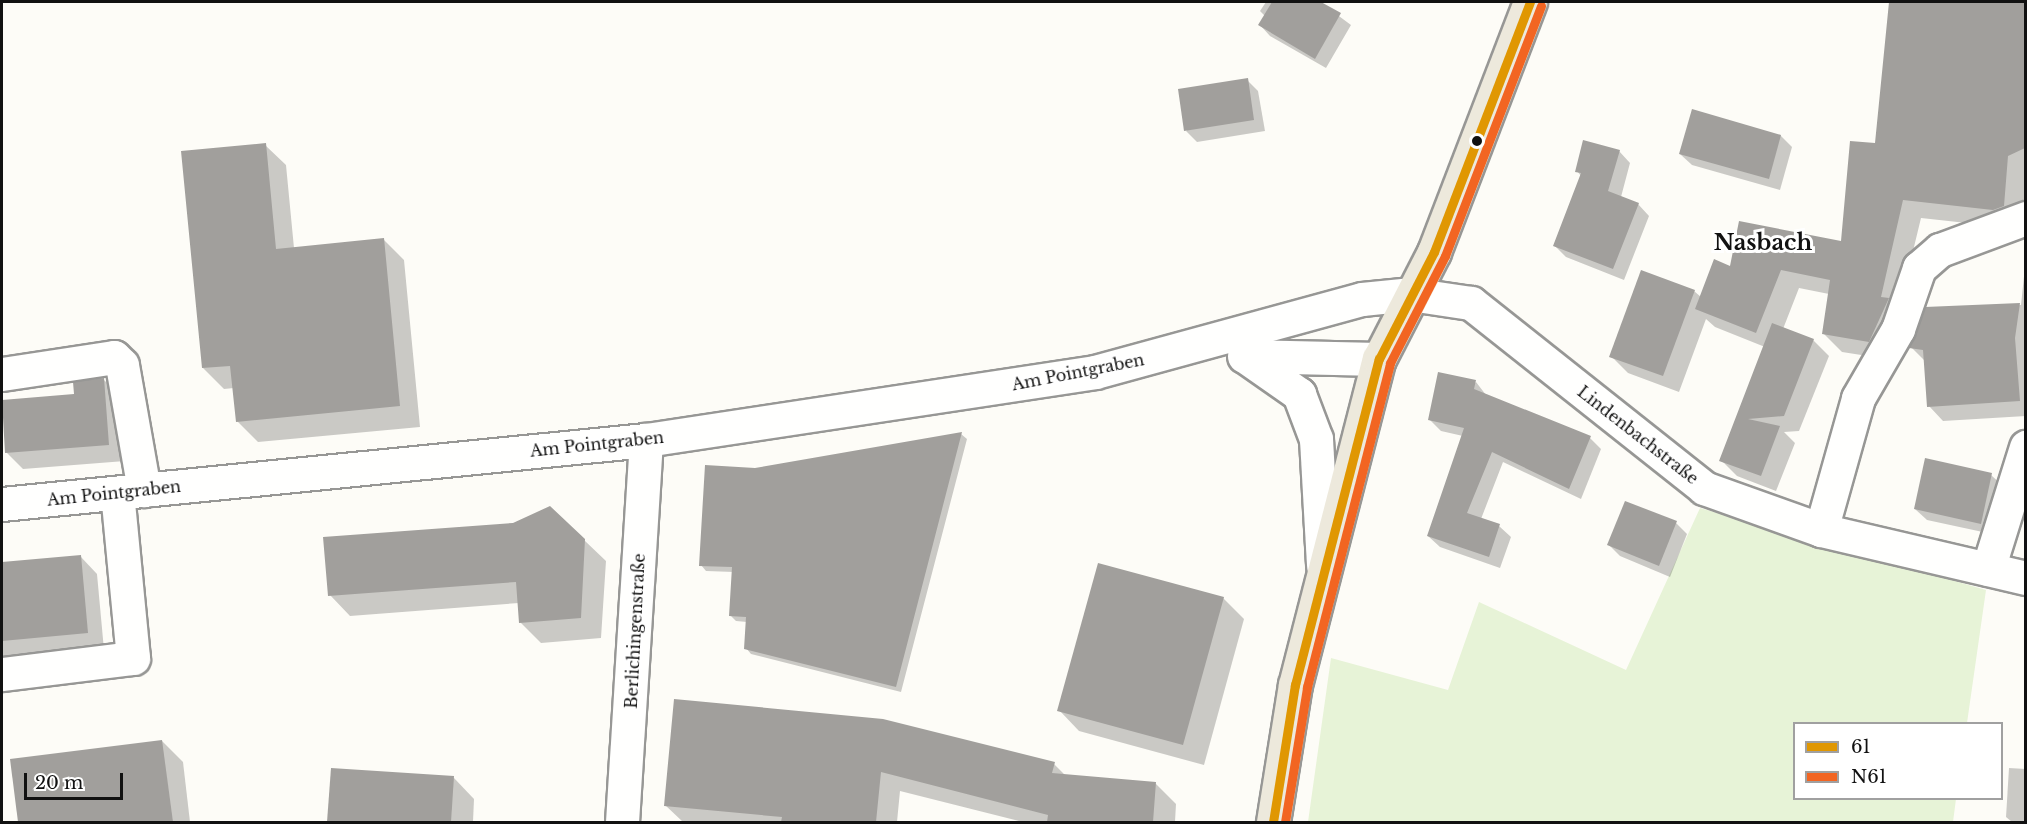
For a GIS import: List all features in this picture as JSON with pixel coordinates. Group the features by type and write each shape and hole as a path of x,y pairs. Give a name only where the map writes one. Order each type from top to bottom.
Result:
{"main road":[{"path":"1273,822 1295,686 1323,568 1380,359 1410,294 1434,252 1530,2"}],"street":[{"path":"1821,530 1858,398 1898,329 1919,268 1940,250 2025,218"},
{"name":"Am Pointgraben","path":"2,504 646,440 1095,372 1188,349 1362,299 1410,294"},
{"name":"Lindenbachstraße","path":"1410,294 1471,303 1704,488 1821,530 2025,578"},
{"name":"Am Pointgraben","path":"1188,349 1246,357 1380,359"},
{"path":"2,374 114,357 122,365 130,492 133,658 2,674"},
{"name":"Am Pointgraben","path":"1246,357 1299,394 1316,439 1323,568"},
{"name":"Berlichingenstraße","path":"622,822 646,440"},
{"path":"1988,569 2025,447"}],"green space":[{"path":"1700,508 1986,590 1967,722 1793,722 1793,800 1956,800 1953,822 1308,822 1331,658 1448,690 1479,602 1626,670"}],"building":[{"path":"1272,2 1321,2 1341,13 1315,59 1258,25"},
{"path":"1889,2 2025,2 2025,148 2008,156 2004,206 1993,210 1903,200 1881,297 1889,298 1869,342 1822,334 1830,280 1781,270 1756,333 1695,309 1714,259 1730,266 1739,221 1841,241 1850,141 1875,143"},
{"path":"1248,78 1254,120 1184,131 1178,89"},
{"path":"1692,109 1781,135 1769,179 1679,154"},
{"path":"1583,140 1620,150 1608,191 1639,203 1613,269 1553,246 1581,173 1575,172"},
{"path":"266,143 276,249 384,238 400,406 236,422 230,366 202,368 181,151"},
{"path":"1641,270 1695,290 1663,376 1609,357"},
{"path":"2020,303 2015,338 2020,401 1927,407 1923,350 1909,348 1925,307"},
{"path":"1772,323 1814,339 1784,416 1748,419 1780,426 1761,476 1719,461"},
{"path":"1438,372 1476,380 1474,389 1591,436 1569,489 1492,452 1467,513 1500,524 1489,557 1427,536 1464,428 1428,420"},
{"path":"104,378 109,445 5,453 2,400 74,394 73,382"},
{"path":"962,432 896,687 744,649 746,617 729,616 732,567 699,566 705,465 755,468"},
{"path":"1925,458 1992,473 1981,524 1914,509"},
{"path":"1625,501 1677,521 1659,566 1607,545"},
{"path":"550,506 585,539 581,618 519,623 516,582 328,596 323,537 513,523"},
{"path":"81,555 88,633 2,641 2,562"},
{"path":"1098,563 1224,597 1183,745 1057,711"},
{"path":"674,699 883,719 1055,762 1052,773 1156,782 1153,822 1047,822 1048,815 881,772 876,822 781,822 782,817 664,806"},
{"path":"162,740 173,822 18,822 10,759"},
{"path":"331,768 454,776 451,822 327,822"}],"transit line":[{"name":"61","path":"1273,822 1295,685 1379,359 1434,252 1530,2"},
{"name":"N61","path":"1285,822 1307,687 1390,363 1445,256 1541,6"}],"district":[{"name":"Nasbach","path":"1763,243"}]}
